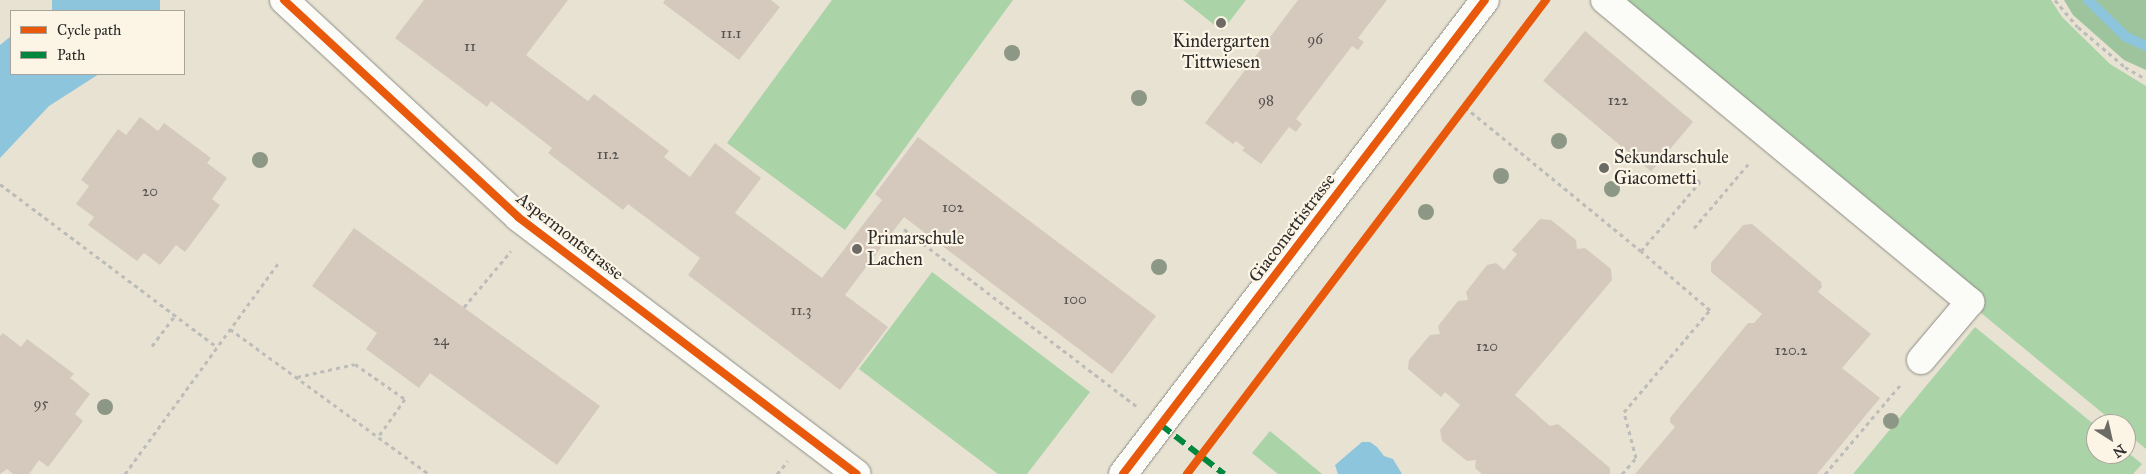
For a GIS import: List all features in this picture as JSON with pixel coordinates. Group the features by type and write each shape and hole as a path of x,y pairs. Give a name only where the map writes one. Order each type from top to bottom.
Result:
{"street":[{"name":"Aspermontstrasse","path":"284,0 531,227 856,474"},
{"name":"Giacomettistrasse","path":"1123,474 1486,0"},
{"path":"1605,0 1970,302 1921,360"}],"path":[{"path":"2055,0 2078,27 2125,67 2146,79"},
{"path":"1459,115 1471,99"},
{"path":"1465,107 1710,310 1624,412 1636,458 1622,474"},
{"path":"1694,228 1771,138"},
{"path":"1641,251 1700,182 1689,172"},
{"path":"0,184 217,347"},
{"path":"464,307 531,227"},
{"path":"904,229 1160,425"},
{"path":"124,474 280,262"},
{"path":"152,346 176,316"},
{"path":"230,329 429,474"},
{"path":"1825,474 1921,360"},
{"path":"297,378 355,364 405,399 378,437"}],"green space":[{"path":"832,0 1013,0 845,230 727,143"},
{"path":"1183,0 1246,0 1222,31"},
{"path":"1629,0 2051,0 2062,17 2110,64 2146,86 2146,449 2136,440 2136,414 2104,414 1975,308 1984,297 1625,2"},
{"path":"2064,0 2146,0 2146,70 2124,60 2073,15"},
{"path":"932,272 1090,392 1027,474 998,474 859,369"},
{"path":"1975,327 2086,418 2086,464 2136,464 2136,459 2142,464 2133,474 1853,474"},
{"path":"1270,431 1322,474 1278,474 1252,453"}],"water":[{"path":"52,0 160,0 160,10 52,10"},
{"path":"10,37 10,75 97,75 49,106 0,158 0,45"},
{"path":"1362,442 1370,442 1384,456 1393,459 1402,474 1338,474 1335,465"}],"building":[{"path":"424,0 568,0 526,55 588,101 594,94 669,151 664,157 690,177 715,143 761,178 735,213 822,278 882,200 875,194 918,137 1156,316 1112,374 904,217 845,295 888,327 840,390 688,275 700,258 628,204 623,210 548,153 552,148 491,101 487,107 395,38"},
{"path":"665,0 771,0 780,7 739,60 663,3"},
{"path":"1298,0 1387,0 1358,38 1364,42 1358,50 1352,46 1296,119 1302,124 1296,132 1289,127 1261,164 1242,150 1245,148 1236,141 1233,144 1205,123"},
{"path":"1585,31 1693,122 1651,171 1543,81"},
{"path":"140,117 158,131 164,123 211,158 207,163 227,178 212,199 220,205 185,252 176,245 160,265 144,253 137,261 88,225 94,217 76,204 89,186 81,180 118,129 126,135"},
{"path":"1540,219 1551,220 1576,240 1577,249 1585,248 1611,269 1612,280 1515,395 1550,426 1558,424 1610,468 1610,474 1482,474 1475,468 1476,460 1467,461 1442,441 1440,430 1460,405 1445,392 1441,397 1408,369 1409,360 1430,335 1440,334 1438,326 1458,301 1468,300 1466,292 1487,265 1496,263 1504,270 1517,254 1512,250"},
{"path":"1752,224 1821,282 1822,287 1818,292 1871,334 1842,368 1880,398 1817,474 1635,474 1675,427 1670,422 1670,418 1748,323 1754,323 1762,314 1711,272 1711,263 1743,225"},
{"path":"354,228 600,406 557,465 430,373 419,388 366,349 377,333 312,286"},
{"path":"3,333 21,347 27,339 74,374 70,378 90,394 75,414 83,421 48,467 39,460 29,474 13,474 7,469 0,474 0,336"}],"waterway":[{"path":"2088,0 2126,37 2146,46"}],"marked path":[{"path":"1161,425 1224,474"}],"cycle path":[{"path":"284,0 518,217 856,474"},
{"path":"1123,474 1485,0"},
{"path":"1187,474 1546,0"}],"place":[{"name":"Kindergarten Tittwiesen","path":"1221,23"},
{"name":"Sekundarschule Giacometti","path":"1604,168"},
{"name":"Primarschule Lachen","path":"857,249"}]}
